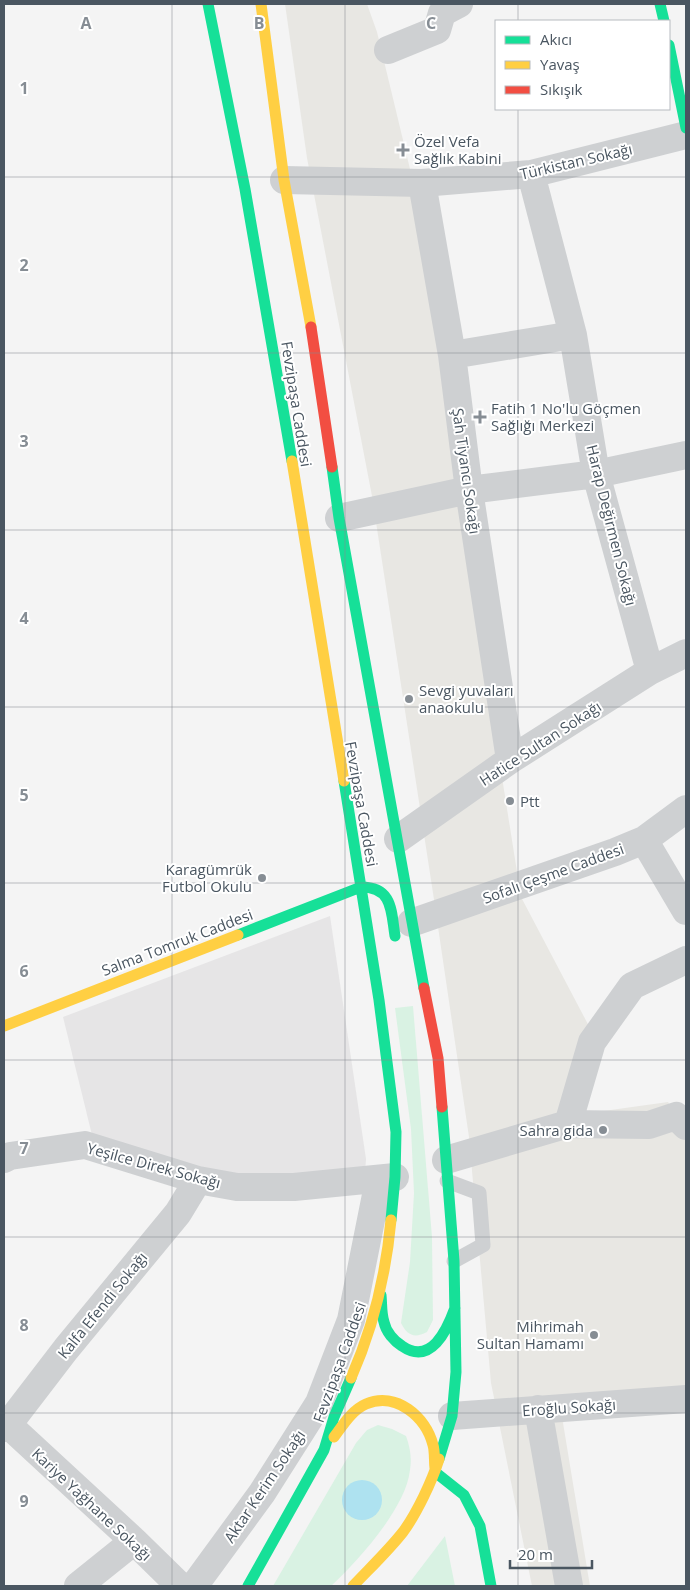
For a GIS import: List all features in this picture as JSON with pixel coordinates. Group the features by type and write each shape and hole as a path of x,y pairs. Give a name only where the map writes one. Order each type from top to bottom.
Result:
{"main road":[{"name":"Fevzipaşa Caddesi","path":"208,4 249,188 361,887 396,1132 387,1179 390,1230 380,1289 368,1336 354,1374 334,1417 324,1450 248,1586"},
{"name":"Fevzipaşa Caddesi","path":"261,4 280,181 309,312 339,518 398,839 411,923 438,1058 454,1261 456,1372 452,1416 446,1440 435,1472 404,1530 353,1586"},
{"path":"660,4 664,20"},
{"path":"670,50 686,128"},
{"path":"361,887 372,886 382,890 388,900 397,947"},
{"name":"Salma Tomruk Caddesi","path":"4,1026 361,887"},
{"path":"410,981 426,994"},
{"path":"380,1289 384,1325 395,1342 408,1351 425,1352 434,1346 442,1337 456,1303"},
{"path":"324,1450 350,1417 367,1404 386,1400 403,1404 416,1415 429,1432 434,1446 435,1472 464,1495 480,1526 491,1586"}],"street":[{"path":"388,50 437,30 442,13 458,4"},
{"name":"Türkistan Sokağı","path":"280,181 422,183 531,174 686,135"},
{"name":"Harap Değirmen Sokağı","path":"531,174 573,335 596,474 650,671"},
{"name":"Şah Tiyancı Sokağı","path":"422,183 452,355 469,490 510,760"},
{"path":"452,355 573,335"},
{"path":"339,518 469,490 596,474 686,455"},
{"name":"Hatice Sultan Sokağı","path":"398,839 510,760 650,671 686,653"},
{"name":"Sofalı Çeşme Caddesi","path":"411,923 644,840 686,809"},
{"path":"644,840 686,910"},
{"path":"568,1124 592,1042 632,986 686,960"},
{"path":"447,1171 568,1124 650,1125 683,1116"},
{"name":"Yeşilce Direk Sokağı","path":"4,1159 10,1156 85,1144 198,1180 237,1187 294,1187 387,1179"},
{"name":"Aktar Kerim Sokağı","path":"194,1586 262,1493 319,1403 351,1320 387,1179"},
{"name":"Kalfa Efendi Sokağı","path":"5,1425 178,1214 198,1180"},
{"name":"Eroğlu Sokağı","path":"452,1416 686,1399"},
{"path":"538,1409 569,1586"},
{"name":"Kariye Yağhane Sokağı","path":"5,1425 134,1541 180,1586"},
{"path":"78,1586 134,1541"}],"lane":[{"path":"447,1171 479,1192 483,1245 454,1261"}],"shaded area":[{"path":"285,4 367,4 377,32 416,194 521,897 601,1049 582,1114 668,1102 686,1131 686,1390 575,1396 563,1423 590,1586 532,1586 491,1383 469,1137 433,893 372,496 307,158"},
{"path":"330,916 366,1159 365,1173 211,1177 92,1135 63,1017"}],"green space":[{"path":"413,1006 432,1237 433,1320 427,1332 418,1335 408,1333 401,1323 410,1262 414,1193 411,1129 395,1008"},
{"path":"378,1425 406,1436 409,1444 411,1466 407,1485 390,1517 367,1548 331,1586 273,1586 356,1443 367,1430"},
{"path":"445,1536 455,1586 407,1586"}],"water":[{"path":"362,1480 376,1486 382,1500 376,1514 362,1520 348,1514 342,1500 348,1486"}],"traffic: fast":[{"path":"208,4 245,189 292,461"},
{"path":"660,4 664,20"},
{"path":"670,50 686,128"},
{"path":"332,467 339,518 424,988"},
{"path":"344,781 379,1000 396,1132 395,1177 391,1220"},
{"path":"238,935 361,887"},
{"path":"361,887 371,888 385,896 391,910 395,936"},
{"path":"439,1459 452,1416 456,1372 454,1261 442,1107"},
{"path":"381,1295 382,1315 385,1326 396,1342 412,1351 421,1352 429,1349 436,1343 447,1326 455,1308"},
{"path":"248,1586 324,1450 334,1417 351,1378"},
{"path":"435,1472 464,1495 480,1526 491,1586"}],"traffic: slow":[{"path":"261,4 284,180 311,327"},
{"path":"292,461 344,781"},
{"path":"4,1026 238,935"},
{"path":"351,1378 366,1340 382,1281 391,1220"},
{"path":"334,1437 352,1414 366,1404 377,1401 399,1404 417,1416 424,1425 434,1448 435,1468"},
{"path":"353,1586 391,1546 414,1516 424,1497 439,1459"}],"traffic: jam":[{"path":"311,327 332,467"},
{"path":"424,988 438,1058 442,1107"}],"place":[{"name":"Özel Vefa Sağlık Kabini","path":"403,150"},
{"name":"Fatih 1 No'lu Göçmen Sağlığı Merkezi","path":"480,417"},
{"name":"Sevgi yuvaları anaokulu","path":"409,699"},
{"name":"Ptt","path":"510,801"},
{"name":"Karagümrük Futbol Okulu","path":"262,878"},
{"name":"Sahra gida","path":"603,1130"},
{"name":"Mihrimah Sultan Hamamı","path":"594,1335"}]}
